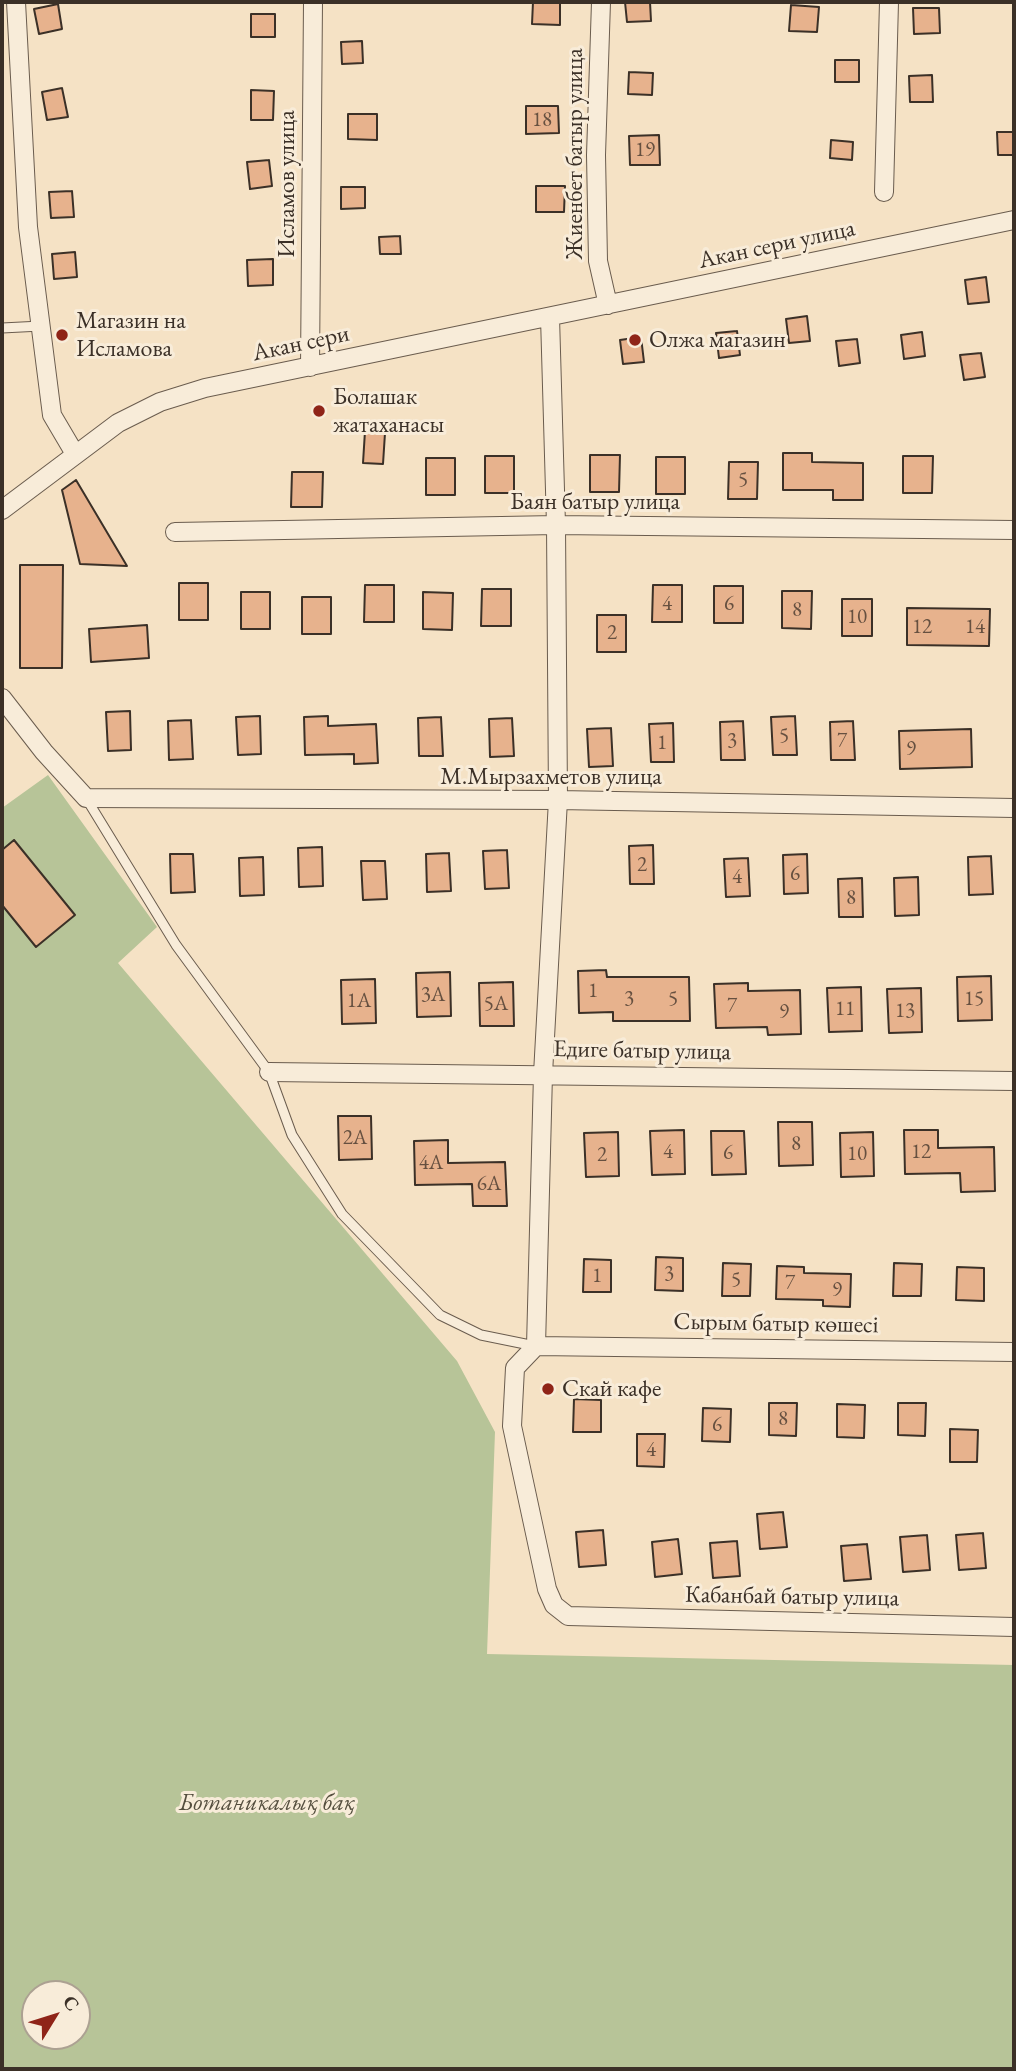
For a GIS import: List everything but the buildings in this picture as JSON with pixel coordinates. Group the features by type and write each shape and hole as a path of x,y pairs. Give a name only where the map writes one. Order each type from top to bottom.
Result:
{"street":[{"path":"16,2 28,227 52,415 75,454"},
{"name":"Исламов улица","path":"310,367 313,2"},
{"name":"Жиенбет батыр улица","path":"601,2 596,155 598,261 608,305"},
{"path":"884,192 889,2"},
{"name":"Акан сери улица","path":"550,317 1014,220"},
{"path":"537,1346 543,1074 558,800 556,524 550,317"},
{"name":"Акан сери","path":"2,510 118,423 160,402 205,388 550,317"},
{"name":"Баян батыр улица","path":"175,532 556,524 1014,530"},
{"path":"2,698 44,752 86,798"},
{"name":"М.Мырзахметов улица","path":"86,798 558,800 1014,808"},
{"name":"Едиге батыр улица","path":"269,1072 1014,1081"},
{"name":"Сырым батыр көшесі","path":"537,1346 1014,1352"},
{"name":"Кабанбай батыр улица","path":"537,1346 515,1368 512,1426 547,1588 554,1605 568,1616 1014,1627"}],"lane":[{"path":"2,328 41,326"},
{"path":"86,798 177,946 269,1072 292,1135 342,1214 440,1315 481,1335 537,1346"}],"green space":[{"name":"Ботаникалық бақ","path":"48,775 157,927 118,963 457,1361 495,1432 487,1654 1014,1665 1014,2069 2,2069 2,808"}],"place":[{"name":"Магазин на Исламова","path":"62,335"},
{"name":"Олжа магазин","path":"635,340"},
{"name":"Болашак жатаханасы","path":"319,411"},
{"name":"Скай кафе","path":"548,1389"}]}
